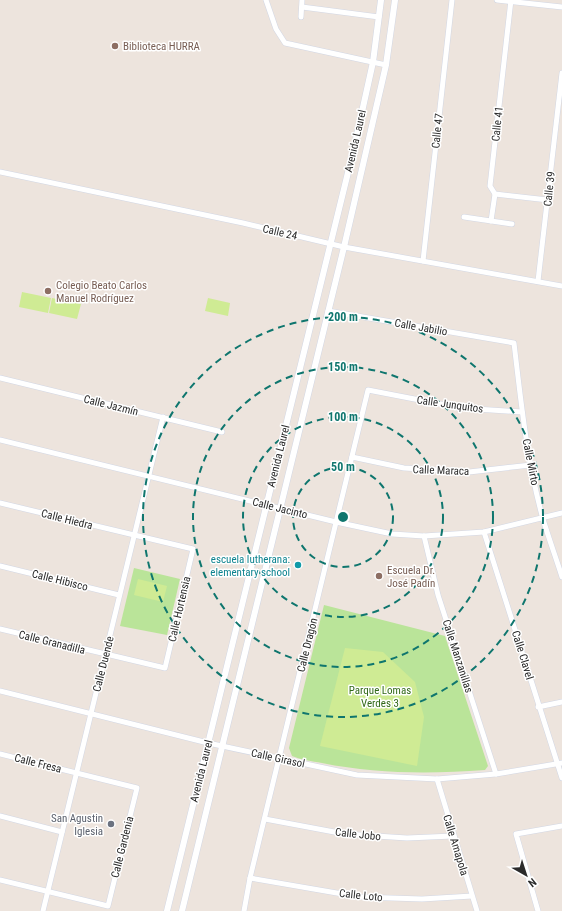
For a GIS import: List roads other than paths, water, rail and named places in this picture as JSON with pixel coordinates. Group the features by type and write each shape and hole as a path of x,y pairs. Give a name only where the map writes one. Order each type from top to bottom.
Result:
{"street":[{"path":"266,0 276,28 285,43 386,65"},
{"path":"301,17 302,0"},
{"name":"Avenida Laurel","path":"168,911 373,62 381,0"},
{"name":"Avenida Laurel","path":"182,911 344,247 386,65 395,0"},
{"name":"Calle 47","path":"423,261 452,0"},
{"path":"497,0 562,7"},
{"name":"Calle 41","path":"495,194 490,186 511,1"},
{"path":"302,7 379,17"},
{"name":"Calle 39","path":"538,281 562,73"},
{"name":"Calle 24","path":"0,172 243,223 344,247 562,286"},
{"path":"491,221 495,194 548,200"},
{"path":"464,217 512,224"},
{"name":"Calle Jabilio","path":"328,311 514,343"},
{"name":"Calle Mirto","path":"514,343 522,412 531,465 543,518 562,577"},
{"name":"Calle Jazmín","path":"0,378 222,432"},
{"name":"Calle Dragón","path":"244,911 250,878 368,390 379,392"},
{"name":"Calle Junquitos","path":"379,392 461,408 522,412"},
{"name":"Calle Duende","path":"43,911 163,417"},
{"name":"Calle Jacinto","path":"0,440 148,477 392,534 424,536 484,532 562,513"},
{"name":"Calle Maraca","path":"352,457 404,468 469,472 531,465"},
{"name":"Calle Hiedra","path":"0,503 134,536"},
{"name":"Calle Clavel","path":"484,532 538,706 560,764 562,778"},
{"name":"Calle Hortensia","path":"105,654 165,668 193,549 134,536"},
{"name":"Calle Manzanillas","path":"424,536 438,595 496,774"},
{"name":"Calle Hibisco","path":"0,566 120,595"},
{"name":"Calle Granadilla","path":"0,629 105,654"},
{"name":"Calle Girasol","path":"0,691 208,743 357,775 437,779 496,774 560,764"},
{"path":"538,706 562,702"},
{"name":"Calle Fresa","path":"0,754 76,773"},
{"name":"Calle Gardenia","path":"48,891 108,906 132,810 137,788 76,773"},
{"name":"Calle Amapola","path":"437,779 476,911"},
{"path":"0,816 62,832"},
{"name":"Calle Jobo","path":"265,818 345,834 408,838 453,836"},
{"path":"538,911 516,834 562,826"},
{"name":"Calle Loto","path":"250,878 360,897 422,899 472,896"},
{"path":"0,880 48,891"}],"place":[{"name":"Biblioteca HURRA","path":"115,46"},
{"name":"Colegio Beato Carlos Manuel Rodríguez","path":"48,291"},
{"name":"escuela lutherana: elementary school","path":"298,565"},
{"name":"Escuela Dr. José Padín","path":"379,576"},
{"name":"San Agustin Iglesia","path":"111,824"}],"park label":[{"name":"Parque Lomas Verdes 3","path":"380,696"}]}
